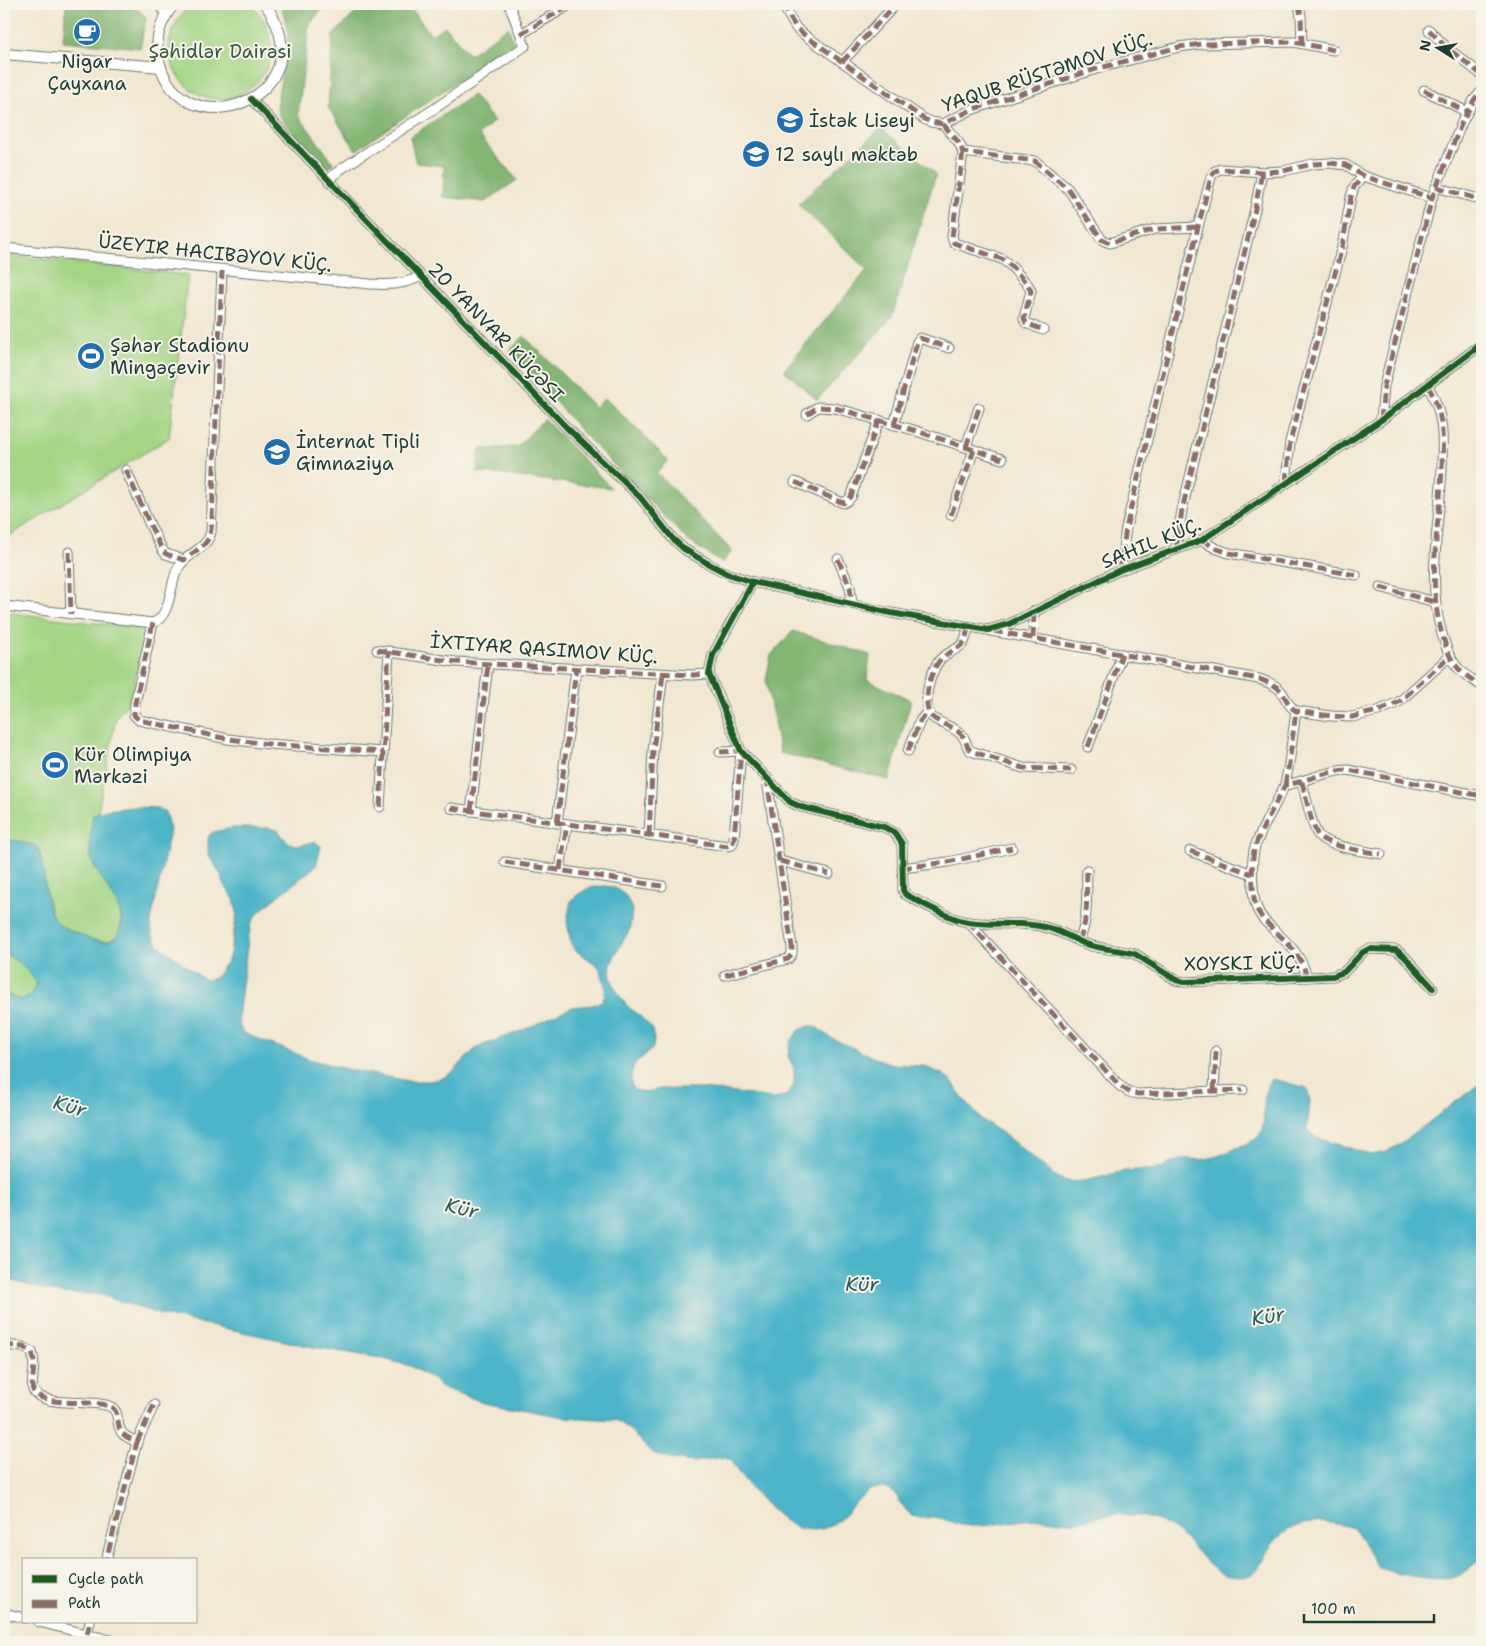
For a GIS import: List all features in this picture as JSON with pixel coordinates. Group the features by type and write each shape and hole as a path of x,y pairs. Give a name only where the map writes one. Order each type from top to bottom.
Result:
{"main road":[{"path":"158,4 167,13"},
{"path":"174,4 167,13 158,34 158,56 161,67 173,88 182,96 198,104 216,108 228,108 251,99 269,83 279,61 280,37 276,21 265,4"},
{"path":"4,54 161,67"}],"street":[{"path":"329,179 341,169 437,107 525,46 509,4"},
{"path":"521,34 571,4"},
{"name":"YAQUB RÜSTƏMOV KÜÇ.","path":"782,4 796,28 924,119 943,124 971,110 1096,69 1160,52 1202,44 1302,42 1334,50"},
{"path":"842,62 896,4"},
{"path":"1299,4 1302,17 1302,42"},
{"path":"1428,30 1446,47 1482,75"},
{"path":"1424,90 1467,112"},
{"path":"1381,420 1384,386 1432,198 1467,112 1482,91"},
{"name":"20 YANVAR KÜÇƏSI","path":"251,99 567,428 640,496 673,539 699,558 728,574"},
{"path":"943,124 960,143 963,152 952,237 954,243 1002,259 1011,266 1031,291 1024,318 1026,323 1043,330"},
{"path":"963,152 1035,161 1068,189 1105,243 1110,244 1155,229 1198,226"},
{"path":"1120,570 1126,528 1198,226 1215,171 1221,169 1262,172 1283,171 1313,164 1330,163 1346,165 1363,176 1432,198"},
{"path":"1176,549 1182,510 1256,210 1262,172"},
{"path":"1286,482 1290,442 1342,246 1350,197 1354,187 1363,176"},
{"path":"1436,188 1482,200"},
{"path":"4,248 222,271 387,285 406,283 421,276"},
{"path":"4,606 154,622 159,620 164,614 177,571 184,560 208,542 212,532 222,271"},
{"path":"894,425 917,342 920,338 924,338 949,348"},
{"name":"SAHIL KÜÇ.","path":"988,630 1009,624 1120,570 1202,540 1381,420 1482,344"},
{"path":"1428,386 1440,413 1443,431 1434,585 1436,614 1449,657 1459,670 1482,686"},
{"path":"807,414 818,407 824,406 879,420 1002,459"},
{"path":"951,515 970,449 979,408"},
{"path":"795,482 843,503 847,501 851,497 879,420"},
{"path":"126,470 163,551 166,554 184,560"},
{"path":"1202,540 1215,548 1229,552 1356,575"},
{"path":"69,552 71,614"},
{"path":"838,559 850,587 852,604"},
{"name":"SAHIL KÜÇ.","path":"728,574 753,582 891,614 1259,679 1271,683 1280,689 1291,708 1296,711"},
{"path":"377,650 439,660 488,664 662,674 709,674 713,656 753,582"},
{"path":"1380,587 1435,602"},
{"path":"1033,638 1034,611"},
{"path":"154,622 135,703 134,715 139,720 228,739 269,744 383,752"},
{"path":"968,627 966,639 962,646 941,658 931,673 928,711 932,716 959,732 971,751 1023,768 1071,770"},
{"path":"380,807 390,651"},
{"path":"1088,746 1122,654"},
{"path":"1307,977 1303,964 1296,952 1262,918 1255,906 1252,874 1254,851 1285,784 1296,711 1331,716 1352,716 1378,711 1399,702 1449,657"},
{"path":"471,811 488,664"},
{"path":"560,870 562,823 576,669"},
{"path":"649,835 653,750 662,674"},
{"name":"XOYSKI KÜÇ.","path":"709,674 741,751 767,780 790,802 801,807 884,827 895,833 902,844 902,890 905,894 944,914 968,922 1019,923 1045,927 1064,933 1087,944 1135,954 1176,980 1184,982 1333,976 1344,972 1363,952 1370,948 1396,950 1404,956 1433,988"},
{"path":"908,751 920,721 928,711"},
{"path":"451,808 728,846 732,845 741,751 720,752"},
{"path":"1285,784 1302,782 1338,770 1348,770 1482,796"},
{"path":"725,975 788,959 792,954 767,780"},
{"path":"1302,782 1316,834 1324,840 1381,854"},
{"path":"902,868 948,862 1012,848"},
{"path":"1190,851 1252,874"},
{"path":"505,862 662,886"},
{"path":"780,862 829,874"},
{"path":"1079,940 1086,920 1087,870"},
{"path":"968,922 1120,1086 1129,1092 1138,1094 1243,1090"},
{"path":"1214,1091 1216,1051"},
{"path":"4,1345 22,1347 32,1352 35,1359 32,1387 34,1392 42,1398 98,1404 112,1408 118,1415 118,1423 122,1434 136,1442"},
{"path":"107,1558 136,1442 154,1405"},
{"path":"4,1613 22,1618"},
{"path":"47,1624 118,1642"},
{"path":"87,1634 90,1624"}],"green space":[{"path":"113,4 132,4 146,17 140,48 63,41 66,5 108,8"},
{"name":"Şəhidlər Dairəsi","path":"192,4 248,4 262,18 270,36 271,54 266,69 253,86 233,97 214,99 196,93 181,80 172,64 169,44 176,24"},
{"path":"281,4 325,4 309,26 298,115 334,164 328,168 294,133 278,113 278,99 288,38"},
{"path":"365,4 408,4 431,35 445,26 469,55 508,27 514,43 356,150 328,107 333,35"},
{"path":"473,95 494,121 479,135 517,180 485,202 443,197 444,166 416,163 410,137"},
{"path":"881,128 936,174 892,317 817,400 784,370 867,270 798,204"},
{"name":"Şəhər Stadionu Mingəçevir","path":"4,255 188,275 169,438 4,539"},
{"path":"524,336 595,407 605,398 668,460 657,473 732,551 722,563 687,540 581,431 510,350"},
{"path":"544,419 611,488 477,472 480,449 517,447"},
{"name":"Kür Olimpiya Mərkəzi","path":"4,612 145,629 131,699 116,718 98,812 93,815 90,844 92,861 113,895 120,913 121,923 118,933 110,940 99,941 75,934 58,924 49,906 40,853 36,846 18,841 4,840"},
{"path":"793,631 870,655 867,680 911,700 889,780 780,753 766,680 771,655"},
{"path":"4,954 23,966 37,984 31,995 19,999 4,993"}],"water":[{"name":"Kür","path":"134,807 159,808 165,812 170,830 151,922 152,933 157,944 205,980 215,978 229,958 237,913 234,899 208,854 208,838 210,834 232,828 268,828 278,830 289,843 302,845 314,841 321,846 316,866 260,911 252,922 248,939 238,1018 241,1028 248,1035 312,1060 350,1070 409,1081 430,1081 443,1078 453,1072 474,1050 485,1044 521,1031 572,1007 593,1005 603,1000 606,989 601,971 597,965 575,950 571,944 567,921 571,901 577,895 589,888 604,886 614,887 625,895 632,908 630,929 611,964 610,974 621,998 629,1008 652,1028 654,1040 653,1048 635,1064 632,1070 631,1084 635,1090 644,1092 660,1089 703,1089 775,1099 787,1095 794,1085 794,1068 788,1056 790,1043 798,1031 809,1026 816,1027 831,1038 875,1058 892,1064 923,1066 943,1074 953,1083 961,1096 981,1119 1001,1132 1058,1178 1075,1182 1126,1171 1157,1169 1182,1159 1200,1160 1212,1158 1256,1139 1261,1133 1263,1125 1265,1091 1273,1079 1307,1088 1310,1101 1307,1130 1317,1138 1372,1155 1386,1152 1400,1144 1482,1082 1482,1559 1465,1572 1453,1578 1437,1579 1403,1575 1378,1566 1353,1528 1319,1522 1308,1523 1288,1530 1271,1546 1258,1568 1252,1574 1244,1577 1233,1576 1217,1571 1180,1534 1160,1522 1148,1518 1134,1515 1118,1515 1095,1517 1077,1522 1036,1519 980,1526 961,1525 940,1518 913,1516 893,1492 884,1488 873,1489 864,1494 840,1520 829,1527 816,1530 799,1528 783,1520 766,1504 743,1479 729,1460 723,1457 694,1462 669,1459 652,1453 624,1425 615,1420 564,1417 483,1402 443,1388 433,1379 410,1366 380,1358 313,1347 158,1314 98,1294 58,1293 4,1279 4,993 21,1000 30,996 37,984 23,966 4,954 4,840 18,841 36,846 42,864 50,911 60,925 92,939 104,942 112,940 121,928 121,918 114,898 92,861 90,844 93,815 106,810"}],"marked path":[{"path":"521,34 571,4"},
{"path":"782,4 796,28 807,37 924,119 943,124 971,110 1010,97 1096,69 1179,47 1202,44 1294,42 1334,50"},
{"path":"842,62 896,4"},
{"path":"1299,4 1302,43"},
{"path":"1429,30 1446,47 1482,75"},
{"path":"1424,90 1467,112"},
{"path":"1381,420 1384,386 1432,198 1462,122 1474,100 1482,91"},
{"path":"943,124 959,143 963,152 1035,161 1068,189 1102,240 1110,243 1155,229 1198,227"},
{"path":"963,152 952,237 954,243 1002,259 1011,266 1031,291 1024,318 1026,323 1043,330"},
{"path":"1120,570 1126,528 1198,227 1211,177 1215,171 1221,169 1262,172 1283,171 1313,164 1330,163 1346,165 1363,176 1432,198"},
{"path":"1176,549 1182,510 1255,209 1262,172"},
{"path":"1286,482 1290,442 1342,247 1351,197 1354,187 1363,176"},
{"path":"1436,187 1482,200"},
{"path":"126,470 150,525 166,554 184,560 205,544 210,535 212,518 222,271"},
{"path":"894,425 917,342 920,338 949,348"},
{"path":"1428,386 1440,416 1442,435 1441,488 1434,572 1437,614 1452,660 1463,673 1482,686"},
{"path":"807,414 818,407 835,408 910,429 1002,459"},
{"path":"966,447 979,408"},
{"path":"795,482 843,503 847,501 851,497 879,420"},
{"path":"951,515 974,450"},
{"path":"1202,540 1215,548 1229,553 1356,575"},
{"path":"69,552 71,614"},
{"path":"838,559 850,587 852,604"},
{"path":"1380,587 1435,602"},
{"path":"1033,638 1034,611"},
{"path":"153,623 135,703 134,715 139,720 228,739 269,744 383,752"},
{"path":"968,627 961,646 943,657 931,677 928,686 927,704 932,717 961,734 971,751 1023,768 1071,770"},
{"path":"993,631 1259,679 1279,689 1296,711 1331,716 1352,717 1378,711 1399,702 1449,657"},
{"path":"377,650 456,662 692,675 709,674"},
{"path":"380,807 389,651"},
{"path":"1088,747 1122,654"},
{"path":"471,811 488,664"},
{"path":"557,823 576,669"},
{"path":"649,835 653,750 663,674"},
{"path":"908,751 920,721 928,711"},
{"path":"1285,785 1296,711"},
{"path":"451,808 728,846 732,845 734,839 741,751 720,752"},
{"path":"1307,977 1304,967 1295,952 1261,916 1253,895 1252,868 1254,850 1285,785 1332,772 1348,770 1482,796"},
{"path":"725,975 788,959 792,954 767,780"},
{"path":"1302,782 1311,818 1318,835 1329,843 1381,854"},
{"path":"560,870 567,824"},
{"path":"902,868 948,862 1012,848"},
{"path":"1190,851 1252,874"},
{"path":"780,861 829,874"},
{"path":"505,862 662,886"},
{"path":"1079,941 1086,915 1087,870"},
{"path":"968,922 1120,1086 1129,1092 1138,1094 1243,1090"},
{"path":"1214,1091 1216,1051"},
{"path":"4,1345 23,1347 32,1352 34,1363 32,1387 38,1396 57,1401 103,1404 111,1407 116,1412 119,1428 123,1434 137,1442 107,1558"},
{"path":"137,1442 154,1405"},
{"path":"87,1634 90,1624"}],"cycle path":[{"path":"251,99 567,428 640,497 673,539 684,549 728,574 753,582 891,613 988,630 1009,624 1120,570 1202,540 1381,420 1482,344"},
{"path":"753,582 713,655 709,674 741,751 790,802 801,807 884,827 895,833 902,844 903,890 905,894 936,911 961,921 1035,925 1055,930 1092,946 1135,954 1176,980 1184,982 1333,976 1344,972 1363,952 1370,949 1396,950 1404,956 1433,988"}],"place":[{"name":"Nigar Çayxana","path":"87,32"},
{"name":"İstək Liseyi","path":"790,120"},
{"name":"12 saylı məktəb","path":"756,154"},
{"name":"Şəhər Stadionu Mingəçevir","path":"91,356"},
{"name":"İnternat Tipli Gimnaziya","path":"277,452"},
{"name":"Kür Olimpiya Mərkəzi","path":"55,765"}]}
